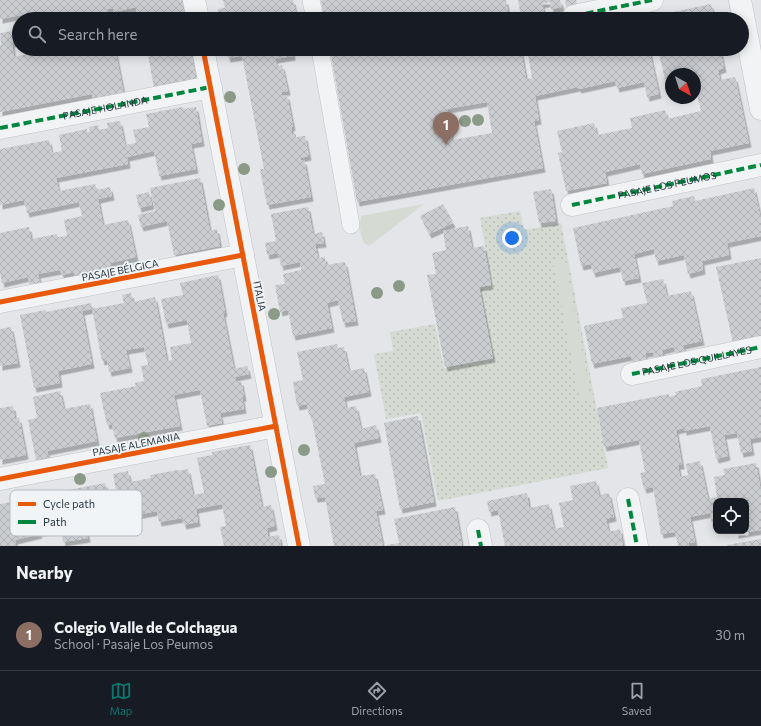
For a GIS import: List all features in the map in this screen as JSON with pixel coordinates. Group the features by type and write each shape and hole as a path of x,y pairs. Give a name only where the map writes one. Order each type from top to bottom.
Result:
{"street":[{"path":"194,0 197,12"},
{"path":"594,12 652,0"},
{"path":"740,0 742,12"},
{"path":"749,47 761,109"},
{"name":"ITALIA","path":"204,56 299,546"},
{"name":"PASAJE HOLANDA","path":"0,128 211,87"},
{"name":"PASAJE LOS PEUMOS","path":"572,204 761,165"},
{"name":"PASAJE BÉLGICA","path":"0,302 243,255"},
{"name":"PASAJE LOS QUILLAYES","path":"632,374 761,347"},
{"name":"PASAJE ALEMANIA","path":"0,479 276,426"},
{"path":"628,499 637,546"}],"lane":[{"path":"311,0 314,12"},
{"path":"321,56 351,225"}],"shaded area":[{"path":"424,204 369,246 364,243 360,230 361,216"},
{"path":"520,211 524,230 561,223 608,468 438,501 421,413 386,419 374,354 393,351 390,332 435,324 444,368 493,359 480,288 492,285 480,218"},
{"path":"565,259 591,399 580,402 553,261"}],"building":[{"path":"0,0 185,0 188,12 137,12 136,7 114,12 113,8 107,9 108,12 12,12 12,17 0,19"},
{"path":"223,0 293,0 296,12 219,12 218,9 225,8"},
{"path":"321,0 506,0 508,12 323,12"},
{"path":"518,0 560,0 562,7 551,9 550,2 542,4 544,11 520,12"},
{"path":"565,0 576,0 577,4 566,6"},
{"path":"711,4 713,12 673,12"},
{"path":"12,31 12,56 14,57 116,56 124,95 93,100 92,94 0,112 0,33"},
{"path":"148,56 195,56 200,79 154,88"},
{"path":"228,56 242,56 228,58"},
{"path":"242,56 293,56 275,59 277,66 282,65 288,91 282,92 282,96 287,95 293,126 291,127 292,135 296,134 296,137 305,136 309,156 300,158 301,161 304,160 311,197 267,205 260,169 264,169"},
{"path":"331,56 522,56 526,79 532,78 528,56 651,56 659,94 647,97 644,82 617,88 615,81 579,89 578,87 535,96 539,120 534,121 543,168 357,202","holes":["487,102 492,133 452,140 447,109"]},
{"path":"659,56 721,56 724,68 718,70 720,80 735,77 749,143 710,151 711,159 642,174 640,164 605,172 607,183 566,191 558,153 562,152 557,131 594,123 597,135 632,128 630,118 665,110 667,119 701,111 699,104 701,104 701,68 665,68 665,79"},
{"path":"183,107 183,109 196,107 202,142 191,144 196,169 159,176 154,151 127,157 128,164 56,178 59,191 95,184 97,190 110,187 112,196 98,199 103,225 128,220 136,257 110,263 112,270 75,277 74,272 62,275 60,270 38,274 40,283 30,285 28,277 2,283 0,273 0,233 29,227 31,239 57,234 58,237 67,236 64,220 82,216 79,202 27,213 24,200 0,205 0,149 49,140 52,153 62,151 59,135 87,129 87,132 90,132 89,127 98,125 99,130 108,128 107,123 120,121 125,145 136,143 133,130 149,127 146,114"},
{"path":"200,178 210,231 217,229 220,246 174,255 167,221 141,227 138,215 155,211 150,188"},
{"path":"754,188 761,220 761,236 727,243 729,255 702,261 703,270 688,274 684,255 656,261 654,249 634,254 639,278 623,281 620,267 593,273 591,264 581,266 573,228 673,206 672,201 694,196 695,201"},
{"path":"551,189 556,221 539,223 533,192"},
{"path":"149,192 152,205 139,208 136,195"},
{"path":"443,204 453,223 429,234 420,216"},
{"path":"308,207 313,234 322,232 324,243 315,244 318,258 325,257 326,265 345,262 356,321 343,323 338,300 327,303 332,328 293,336 288,310 280,312 275,285 285,284 283,274 301,270 300,262 281,266 278,253 267,255 265,243 276,241 271,214"},
{"path":"468,226 472,248 484,246 491,285 479,287 493,358 445,367 427,275 436,274 432,253 446,250 443,231"},
{"path":"761,258 761,337 733,343 716,267"},
{"path":"218,275 225,312 223,313 234,369 247,366 249,374 235,377 236,382 241,381 244,397 242,397 244,409 220,413 222,423 207,426 200,390 174,395 180,426 115,438 112,424 107,425 100,393 136,386 135,383 144,381 141,366 148,365 144,347 126,350 130,368 109,372 107,360 102,361 92,309 124,303 122,295 131,293 133,302 155,297 167,361 172,360 170,347 191,343 187,320 166,324 161,299 183,295 180,283"},
{"path":"663,279 667,296 691,291 702,341 683,345 685,353 676,355 674,347 662,350 663,358 655,360 653,352 645,353 647,362 634,365 631,356 592,364 584,326 623,318 621,308 647,303 642,283"},
{"path":"91,303 92,309 82,311 92,364 58,371 60,383 34,388 20,315 46,310 46,312"},
{"path":"11,327 18,363 0,366 0,329"},
{"path":"337,344 338,348 344,347 349,371 364,368 369,392 344,397 346,408 356,406 361,429 376,425 379,438 354,443 360,476 375,474 383,510 376,511 383,546 334,546 325,497 315,498 313,486 325,484 311,415 309,415 307,404 297,406 293,382 303,380 297,352"},
{"path":"761,367 761,437 750,439 752,451 741,453 737,433 724,435 728,456 716,459 710,426 684,431 684,428 676,430 682,465 678,465 680,477 688,475 686,464 700,461 708,499 717,497 714,477 725,475 723,469 756,463 761,492 761,530 749,532 749,498 713,498 713,529 710,513 690,517 695,542 688,543 689,546 678,546 675,532 661,534 653,487 644,489 640,473 645,472 639,440 604,447 597,408 669,394 669,397 676,395 675,392 702,386 701,379"},
{"path":"60,391 64,409 90,404 97,441 47,451 49,458 36,460 28,420 37,418 33,397"},
{"path":"13,406 15,419 19,418 26,455 0,460 0,408"},
{"path":"418,416 434,502 400,509 384,423"},
{"path":"250,445 262,507 271,505 275,526 267,528 268,537 279,535 281,546 224,546 220,527 226,526 222,504 196,509 198,522 184,525 182,518 159,522 157,511 142,514 142,490 116,490 113,474 128,471 130,482 151,478 150,475 188,469 193,495 204,493 197,458 212,455 212,452"},
{"path":"596,481 599,495 609,493 614,517 606,519 609,532 620,529 623,546 505,546 498,510 489,512 487,501 527,493 529,508 549,504 554,529 564,527 559,503 573,500 570,486"},
{"path":"105,483 106,490 69,490"},
{"path":"10,502 10,536 32,536 15,540 16,546 0,546 0,504"},
{"path":"455,507 462,546 386,546 399,543 394,519"},
{"path":"62,536 88,536 88,538 63,542"},
{"path":"761,539 761,546 727,546 727,545"}],"marked path":[{"path":"594,12 652,0"},
{"path":"0,128 211,87"},
{"path":"572,205 761,165"},
{"path":"632,374 761,347"},
{"path":"628,499 637,546"},
{"path":"478,530 481,546"}],"cycle path":[{"path":"204,56 299,546"},
{"path":"0,302 243,255"},
{"path":"0,479 276,426"}],"place":[{"name":"Colegio Valle de Colchagua","path":"446,145"}]}
